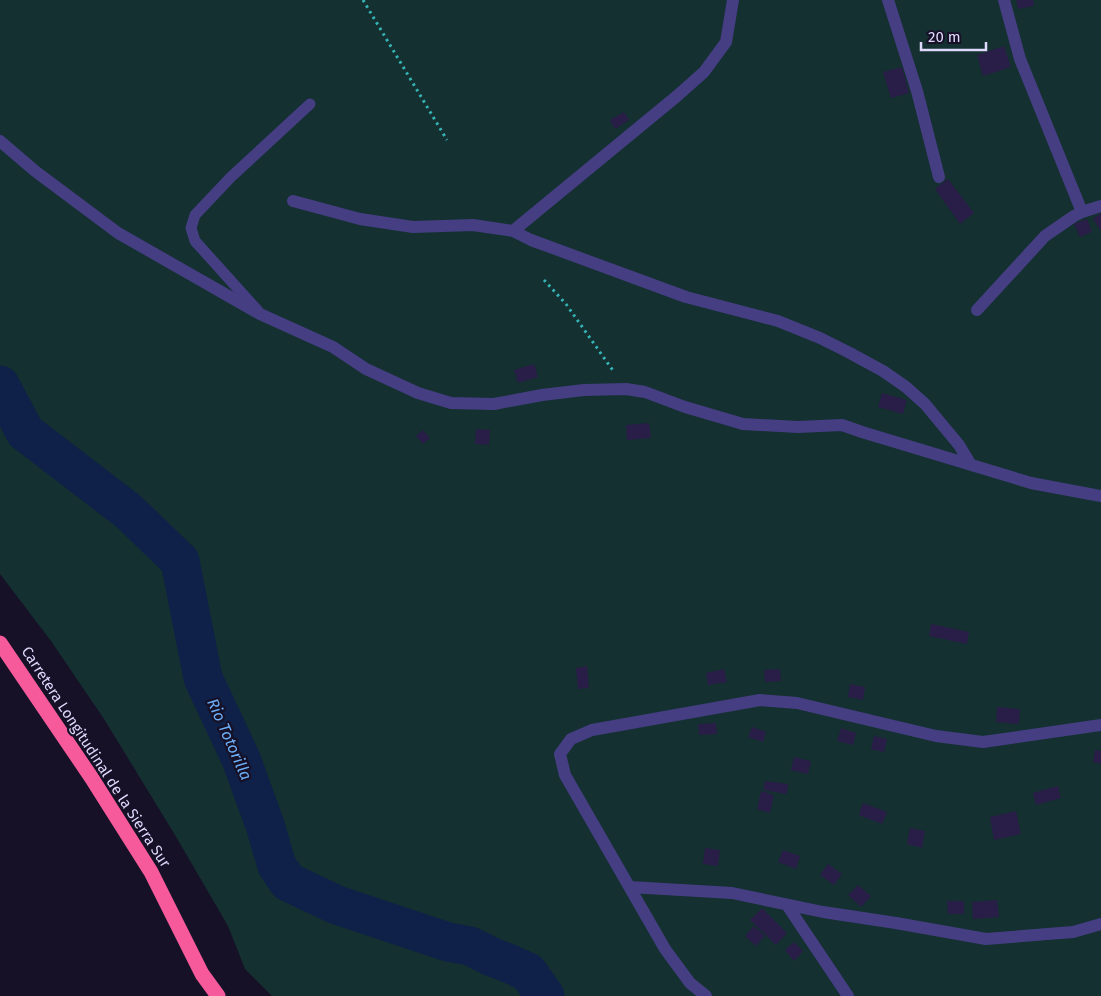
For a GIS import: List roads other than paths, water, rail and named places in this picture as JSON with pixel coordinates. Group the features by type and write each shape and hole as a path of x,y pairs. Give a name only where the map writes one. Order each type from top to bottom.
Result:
{"highway":[{"name":"Carretera Longitudinal de la Sierra Sur","path":"0,643 91,777 151,872 202,974 218,996"}],"street":[{"path":"513,231 704,72 726,42 733,0"},
{"path":"888,0 917,91 939,177"},
{"path":"1004,0 1020,59 1082,212"},
{"path":"0,141 34,171 118,233 260,314 333,347 366,369 418,393 451,403 494,404 550,394 606,388 626,389 645,392 685,407 743,424 798,427 842,425 1031,483 1101,496"},
{"path":"293,201 360,219 413,227 473,225 513,231 532,240 686,297 778,321 848,352 906,387 926,404 959,445 971,465"},
{"path":"977,310 1045,236 1074,216 1101,206"},
{"path":"706,996 690,983 665,949 565,775 560,754 571,739 592,730 760,700 797,703 936,736 983,742 1101,725"},
{"path":"630,888 732,893 788,905 986,939 1073,932 1101,924"},
{"path":"788,905 848,996"}],"lane":[{"path":"260,314 195,241 191,228 195,215 310,104"}],"waterway":[{"name":"Rio Totorilla","path":"0,385 25,432 128,511 180,561 203,678 241,759 265,825 277,866 288,882 337,905 448,942 470,946 528,972 545,996"}]}
